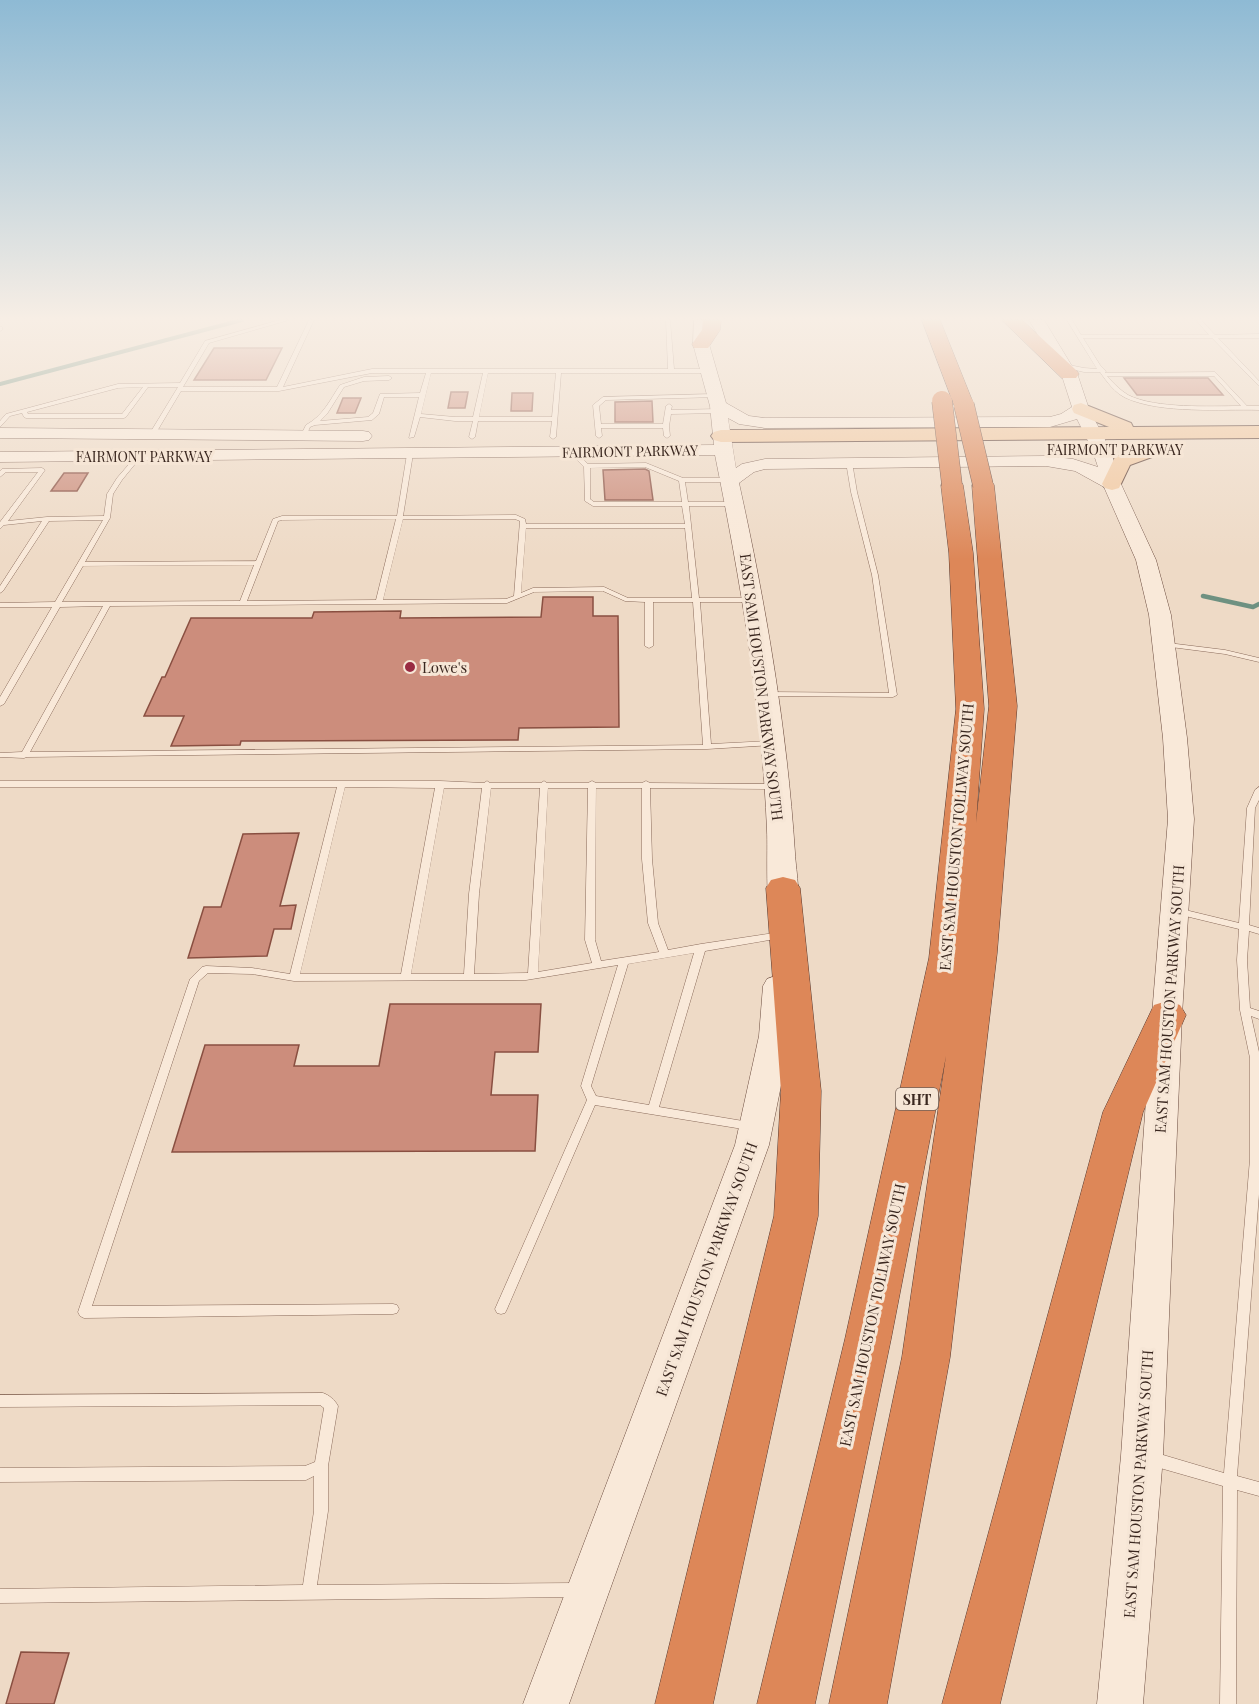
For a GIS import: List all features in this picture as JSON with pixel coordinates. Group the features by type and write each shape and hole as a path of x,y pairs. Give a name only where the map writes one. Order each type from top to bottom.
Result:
{"highway":[{"name":"EAST SAM HOUSTON TOLLWAY SOUTH","path":"786,1704 868,1339 947,958 969,709 961,553 967,485 941,400"},
{"name":"EAST SAM HOUSTON TOLLWAY SOUTH","path":"858,1704 926,1357 980,942 1003,706 967,485 962,400"},
{"path":"684,1704 796,1216 801,1091 783,888"},
{"path":"971,1704 1123,1112 1167,1015"}],"main road":[{"name":"EAST SAM HOUSTON PARKWAY SOUTH","path":"546,1704 752,1145 775,1035 783,888 778,786 753,600 717,400"},
{"name":"EAST SAM HOUSTON PARKWAY SOUTH","path":"1078,400 1146,560 1160,615 1175,738 1181,819 1167,1015 1142,1455 1120,1704"},
{"path":"718,404 744,420 765,423 1050,422 1067,418 1081,409 1152,441"},
{"name":"FAIRMONT PARKWAY","path":"0,457 257,456 410,446 472,437 531,437 554,428 598,431 666,431 728,467"},
{"name":"FAIRMONT PARKWAY","path":"0,433 153,433 309,429 410,446 584,459 645,458 728,467 1097,441 1152,441 1259,432"},
{"path":"0,444 18,440 97,433"},
{"path":"410,446 414,448 435,443 531,437"},
{"name":"FAIRMONT PARKWAY","path":"1152,441 1259,451"},
{"path":"728,467 748,468 765,464 849,462 1062,462 1087,468 1112,484 1122,461 1152,441"}],"lane":[{"path":"0,425 8,415 67,400"},
{"path":"24,411 26,416 124,416 136,400"},
{"path":"153,433 173,400"},
{"path":"309,429 325,413 333,400"},
{"path":"309,429 370,419 376,414 380,400"},
{"path":"379,603 400,517 410,446 420,400"},
{"path":"472,437 480,400"},
{"path":"418,416 476,419 554,428 556,400"},
{"path":"598,431 596,405 603,400"},
{"path":"666,431 670,400"},
{"path":"682,400 718,404"},
{"path":"1135,400 1173,407 1259,408"},
{"path":"1238,400 1245,408"},
{"path":"668,412 718,404"},
{"path":"0,704 107,518 110,494 118,479 138,457"},
{"path":"645,458 681,480 728,467"},
{"path":"584,459 587,500 593,504 685,504 728,467"},
{"path":"766,694 893,695 875,575 854,492 849,462"},
{"path":"0,475 4,470 42,470 1,525"},
{"path":"681,480 696,600 707,747"},
{"path":"0,516 9,515"},
{"path":"242,604 275,520 282,518 516,517 523,520 517,597"},
{"path":"1,525 47,519 107,518"},
{"path":"0,591 47,519"},
{"path":"523,526 688,526"},
{"path":"80,564 258,563"},
{"path":"0,605 507,601 533,590 604,589 627,600 753,600"},
{"path":"649,646 650,600"},
{"path":"24,756 108,604"},
{"path":"1163,644 1225,652 1259,660"},
{"path":"0,755 707,747 771,743"},
{"path":"0,784 778,786"},
{"path":"294,978 342,784"},
{"path":"405,978 440,784"},
{"path":"469,977 474,894 487,784"},
{"path":"532,976 544,784"},
{"path":"592,784 590,940 598,966"},
{"path":"646,784 647,859 653,923 665,954"},
{"path":"1228,1704 1230,1481 1257,1154 1254,1058 1245,1010 1242,960 1251,808 1259,790"},
{"path":"1249,835 1259,839"},
{"path":"1175,910 1259,931"},
{"path":"393,1309 84,1312 195,979 206,969 252,971 294,978 532,976 781,935"},
{"path":"653,1110 701,947"},
{"path":"501,1309 592,1100 586,1086 624,962"},
{"path":"1245,1010 1259,1015"},
{"path":"592,1100 756,1127"},
{"path":"0,1401 322,1399 331,1406 321,1466 321,1511 309,1593"},
{"path":"1142,1455 1259,1489"},
{"path":"0,1475 306,1473 321,1466"},
{"path":"0,1596 588,1590"}],"building":[{"path":"342,400 360,400 355,413 337,413"},
{"path":"450,400 467,400 465,408 448,408"},
{"path":"512,400 533,400 532,411 511,411"},
{"path":"652,401 653,422 615,422 615,402"},
{"path":"645,469 649,471 653,500 605,500 603,470"},
{"path":"64,473 88,473 77,491 51,491"},
{"name":"Lowe's","path":"543,597 593,597 593,616 618,616 619,727 519,728 518,740 241,741 240,745 171,746 184,716 144,716 162,677 165,677 191,618 312,618 314,612 401,611 400,618 541,617"},
{"path":"299,833 280,906 296,905 291,929 274,929 267,956 188,958 204,907 221,907 243,834"},
{"path":"390,1004 541,1004 538,1052 495,1052 491,1095 538,1095 535,1151 172,1152 205,1045 299,1045 294,1066 379,1066"},
{"path":"21,1652 69,1653 54,1704 6,1704"}],"waterway":[{"path":"1203,596 1253,607 1259,604"}],"place":[{"name":"Lowe's","path":"410,667"}]}
